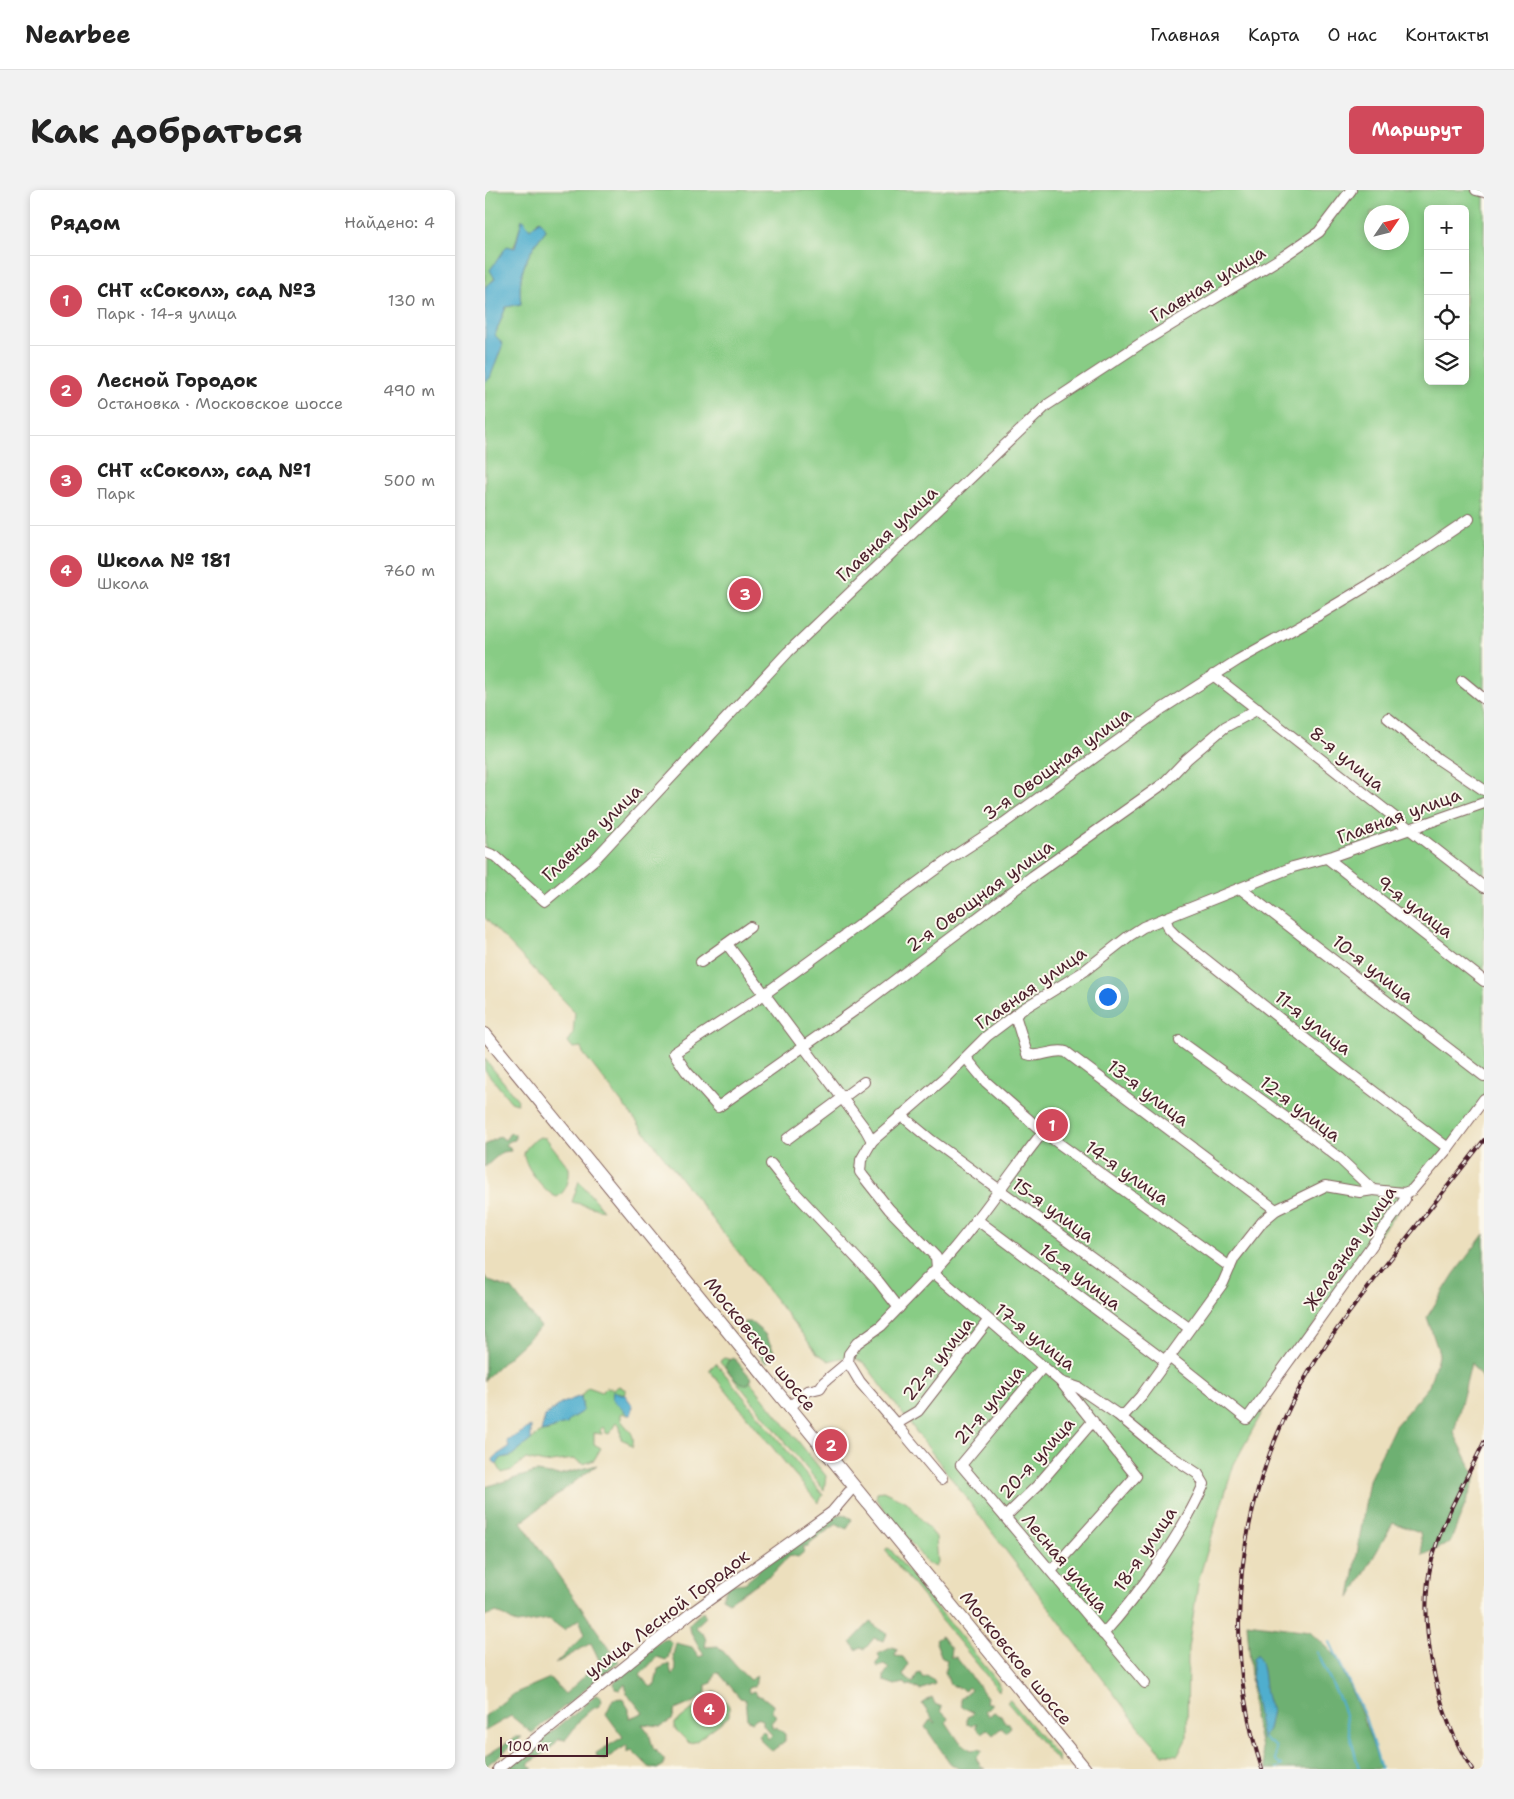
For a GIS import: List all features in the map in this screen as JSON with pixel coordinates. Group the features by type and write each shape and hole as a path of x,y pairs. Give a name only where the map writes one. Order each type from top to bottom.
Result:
{"main road":[{"name":"Московское шоссе","path":"485,1034 722,1332 789,1408 1074,1769"},
{"name":"Московское шоссе","path":"485,1047 1085,1769"}],"street":[{"name":"Главная улица","path":"485,852 495,856 545,902 595,859 795,646 1047,405 1305,242 1319,232 1351,190"},
{"path":"1476,190 1484,192"},
{"name":"3-я Овощная улица","path":"719,1107 686,1071 674,1053 766,993 951,858 997,828 1163,708 1213,675 1317,616 1469,520"},
{"name":"8-я улица","path":"1213,675 1484,887"},
{"path":"1462,681 1484,699"},
{"name":"2-я Овощная улица","path":"719,1107 970,925 1033,876 1163,784 1187,759 1225,727 1246,718 1258,709"},
{"path":"1388,718 1438,760 1484,790"},
{"name":"Главная улица","path":"935,1270 936,1257 884,1203 860,1172 861,1160 872,1141 945,1078 987,1036 1015,1015 1083,972 1129,936 1165,918 1293,867 1327,858 1484,803"},
{"name":"9-я улица","path":"1327,858 1484,981"},
{"name":"10-я улица","path":"1241,889 1484,1076"},
{"name":"11-я улица","path":"1165,918 1169,929 1176,936 1323,1053 1448,1148"},
{"path":"701,962 750,927"},
{"path":"727,944 766,993 866,1130 872,1141"},
{"name":"13-я улица","path":"1015,1015 1027,1054 1033,1056 1060,1050 1066,1052 1276,1210"},
{"name":"12-я улица","path":"1180,1041 1339,1158 1373,1190"},
{"name":"14-я улица","path":"966,1058 986,1082 1043,1132 1229,1268"},
{"path":"787,1139 864,1082"},
{"name":"Железная улица","path":"1247,1419 1365,1258 1405,1199 1404,1193 1412,1190 1448,1148 1484,1099"},
{"name":"15-я улица","path":"901,1115 998,1190 1189,1328"},
{"path":"942,1479 860,1382 848,1362 849,1354 857,1343 881,1326 899,1308 967,1234 976,1219 1043,1132"},
{"path":"771,1164 786,1183 878,1281 899,1308"},
{"path":"1121,1414 1141,1396 1166,1358 1223,1283 1229,1268 1247,1241 1276,1210 1325,1186 1360,1192 1373,1190 1404,1193"},
{"name":"16-я улица","path":"976,1219 1247,1419"},
{"name":"17-я улица","path":"935,1270 988,1321 1061,1382 1079,1388 1121,1414 1157,1447 1202,1478"},
{"name":"22-я улица","path":"897,1424 912,1416 988,1321"},
{"path":"789,1408 807,1392 820,1388 824,1382 848,1362"},
{"name":"21-я улица","path":"961,1465 1043,1367"},
{"path":"1051,1571 1136,1476 1061,1382"},
{"name":"20-я улица","path":"1005,1517 1037,1486 1093,1421"},
{"name":"Лесная улица","path":"961,1465 1145,1683"},
{"name":"18-я улица","path":"1103,1634 1117,1619 1180,1528 1204,1484 1202,1478"},
{"name":"улица Лесной Городок","path":"498,1769 691,1613 831,1512 851,1488"}],"green space":[{"path":"485,190 1484,190 1484,1102 1354,1267 1289,1363 1234,1464 1199,1578 1188,1648 1187,1737 1178,1755 1163,1754 1139,1727 865,1364 856,1359 847,1358 829,1361 817,1353 583,1053 581,1047 573,1048 568,1042 573,1034 575,1012 485,918 485,383 490,378 495,335 506,307 521,304 521,282 525,264 546,230 539,220 530,229 522,219 517,239 509,257 493,280 485,287"},
{"path":"485,1059 518,1100 517,1104 511,1102 485,1070"},
{"path":"510,1133 515,1134 515,1140 505,1145 510,1147 511,1151 502,1152 485,1167 485,1145 500,1136 505,1140"},
{"path":"540,1137 546,1138 569,1168 567,1184 557,1197 547,1191 531,1172 525,1159 526,1149"},
{"path":"579,1181 603,1210 572,1202"},
{"path":"1484,1234 1484,1381 1471,1363 1454,1433 1476,1477 1450,1543 1423,1555 1420,1532 1393,1523 1350,1598 1369,1480 1395,1426 1429,1386 1439,1353 1427,1317 1454,1274"},
{"path":"485,1276 489,1281 512,1289 541,1327 485,1381"},
{"path":"745,1322 751,1322 765,1334 775,1353 766,1363 740,1330"},
{"path":"724,1358 733,1360 826,1476 824,1490 720,1361"},
{"path":"734,1358 752,1379 748,1384 738,1381 725,1367 728,1361"},
{"path":"716,1363 823,1495 818,1503 709,1370"},
{"path":"619,1386 626,1390 625,1395 619,1392 614,1400 628,1415 621,1413 621,1420 632,1435 632,1447 628,1442 621,1439 620,1426 616,1423 609,1434 606,1433 603,1427 600,1430 602,1434 594,1433 594,1444 601,1448 594,1460 584,1464 573,1459 545,1463 526,1459 512,1470 502,1473 497,1464 501,1458 511,1456 541,1432 550,1431 558,1425 567,1424 569,1419 583,1411 581,1396 588,1387 602,1392 607,1387 614,1389"},
{"path":"597,1465 521,1522 619,1662 532,1733 511,1716 485,1731 485,1716 513,1694 550,1678 565,1694 600,1662 591,1643 555,1664 585,1634 579,1619 564,1630 549,1619 517,1624 497,1612 485,1616 485,1487 536,1472 558,1475"},
{"path":"883,1491 907,1502 936,1537 938,1563 936,1567 927,1563 876,1499 877,1492"},
{"path":"843,1514 852,1519 847,1529 837,1524 812,1541 808,1547 803,1546 805,1551 798,1557 790,1555 773,1573 729,1602 722,1598 728,1585 745,1583 757,1573 762,1564 805,1531 813,1534 826,1521"},
{"path":"887,1548 890,1549 997,1681 1000,1687 999,1691 885,1550"},
{"path":"703,1611 706,1617 695,1627 706,1640 705,1647 718,1646 750,1680 757,1676 755,1686 748,1688 749,1693 754,1691 756,1695 763,1697 773,1705 772,1711 776,1716 771,1722 773,1729 776,1727 785,1734 785,1741 772,1751 762,1742 759,1735 761,1731 765,1732 768,1739 772,1735 763,1725 763,1720 757,1718 752,1722 747,1719 745,1699 740,1698 719,1673 715,1673 712,1683 706,1685 706,1693 696,1701 675,1710 672,1720 661,1726 642,1724 649,1733 653,1748 664,1759 664,1765 657,1769 649,1767 632,1750 627,1752 627,1745 604,1760 597,1757 596,1753 623,1737 606,1714 613,1699 622,1698 629,1709 629,1718 643,1713 627,1693 625,1684 620,1690 615,1689 614,1683 617,1678 624,1677 625,1672 659,1641 668,1639 672,1643 666,1660 657,1657 640,1675 650,1687 655,1685 658,1669 669,1664 672,1675 676,1670 673,1655 676,1643 692,1647 699,1657 704,1655 689,1629 689,1624"},
{"path":"870,1622 887,1634 884,1641 874,1638 865,1649 861,1647 856,1650 851,1642"},
{"path":"1247,1623 1310,1631 1336,1656 1362,1715 1381,1769 1266,1769 1254,1717"},
{"path":"941,1636 951,1649 950,1657 956,1657 987,1697 986,1703 991,1703 991,1706 985,1711 989,1716 994,1712 1001,1716 1004,1722 1009,1723 1011,1727 1006,1732 1001,1728 993,1735 987,1729 981,1733 976,1728 977,1723 972,1726 967,1724 967,1717 972,1715 973,1712 962,1707 960,1699 971,1690 968,1687 965,1691 950,1684 945,1672 947,1660 942,1658 935,1640"},
{"path":"893,1647 897,1649 895,1656 903,1657 908,1664 903,1676 913,1683 917,1674 920,1673 923,1678 927,1676 935,1684 920,1690 910,1685 907,1686 905,1683 895,1685 884,1681 884,1675 889,1668 884,1664 878,1667 876,1663 880,1659 878,1654"},
{"path":"714,1692 720,1694 729,1706 729,1716 695,1742 689,1743 675,1729 675,1723"},
{"path":"595,1695 600,1696 602,1701 599,1706 584,1716 565,1740 559,1739 549,1750 528,1764 533,1769 524,1769 522,1767 520,1769 510,1769 511,1765 563,1722 567,1721"},
{"path":"932,1697 935,1704 942,1707 941,1711 948,1718 946,1722 958,1740 971,1750 978,1749 983,1751 976,1758 981,1767 985,1769 959,1769 950,1763 925,1727 930,1720 935,1723 922,1704"},
{"path":"1010,1700 1057,1756 1059,1763 1007,1702"},
{"path":"516,1737 522,1737 485,1767 485,1756"}],"water":[{"path":"522,219 530,229 540,220 546,230 525,264 521,282 521,304 506,307 495,335 503,344 490,378 485,383 485,287 495,279 490,270 507,246 515,248"},
{"path":"613,1391 625,1395 633,1406 631,1415 628,1415 612,1399"},
{"path":"581,1396 583,1411 570,1419 567,1424 541,1432 545,1416 562,1403"},
{"path":"531,1426 531,1440 511,1456 501,1458 497,1464 493,1461 494,1457 509,1447 507,1441"},
{"path":"1257,1654 1272,1710 1268,1730 1262,1740 1252,1679 1253,1659"}],"waterway":[{"path":"1330,1642 1365,1717 1381,1769"},
{"path":"1317,1652 1342,1705 1359,1769"},
{"path":"1264,1738 1276,1747 1275,1760 1282,1765 1277,1769"}],"railway":[{"path":"1262,1769 1249,1720 1241,1671 1239,1621 1242,1571 1250,1522 1263,1474 1281,1427 1303,1382 1322,1351 1365,1291 1484,1140"},
{"path":"1472,1769 1449,1723 1440,1696 1428,1639 1427,1611 1428,1585 1436,1545 1448,1515 1484,1442"}],"place":[{"name":"СНТ «Сокол», сад №1","path":"745,594"},
{"name":"СНТ «Сокол», сад №3","path":"1052,1125"},
{"name":"Лесной Городок","path":"831,1445"},
{"name":"Школа № 181","path":"709,1709"}]}
